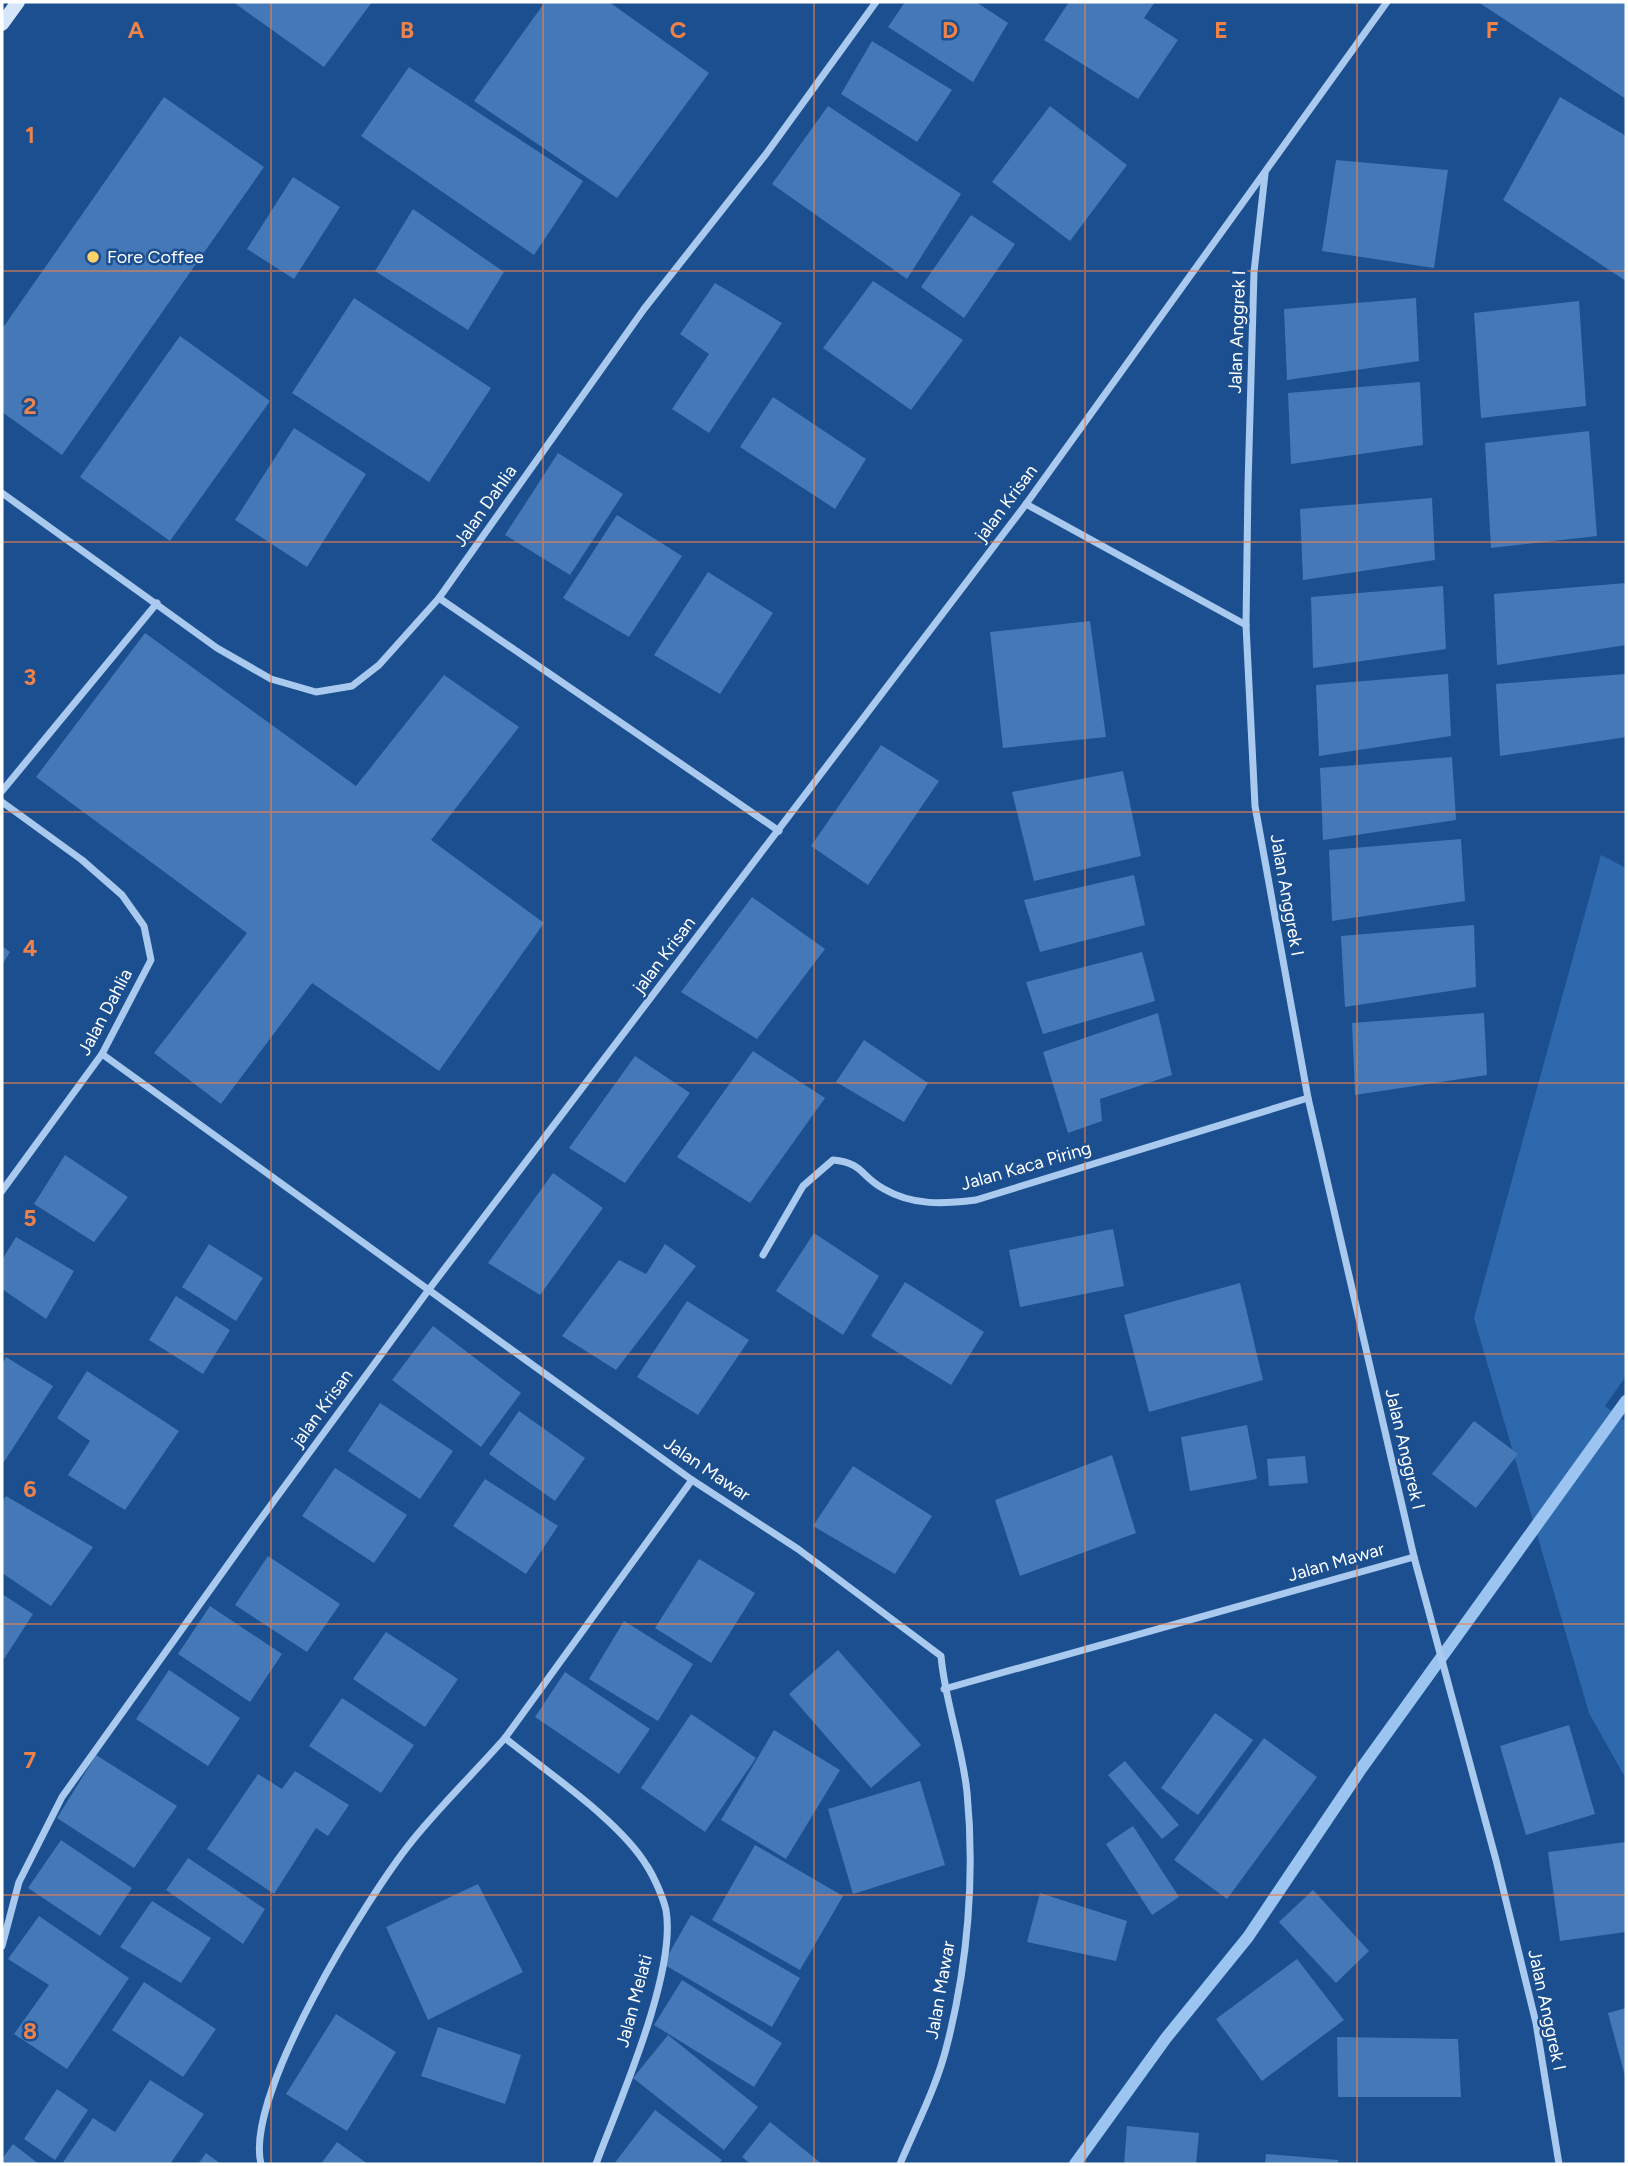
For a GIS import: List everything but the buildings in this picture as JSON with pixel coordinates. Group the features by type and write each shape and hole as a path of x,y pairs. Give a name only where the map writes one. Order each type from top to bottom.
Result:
{"main road":[{"path":"2,24 18,2"}],"street":[{"name":"Jalan Dahlia","path":"2,493 216,648 260,673 300,689 316,692 352,685 379,665 439,598 645,309 766,154 876,2"},
{"name":"jalan Krisan","path":"2,1946 19,1882 62,1797 429,1288 1026,504 1387,2"},
{"name":"Jalan Anggrek I","path":"1265,172 1254,272 1246,625 1255,806 1308,1098 1414,1557 1496,1860 1536,2022 1559,2164"},
{"path":"1026,504 1246,625"},
{"path":"439,598 779,831"},
{"path":"2,791 157,603"},
{"name":"Jalan Dahlia","path":"2,802 82,860 122,895 144,926 151,960 102,1055 2,1191"},
{"name":"Jalan Mawar","path":"102,1055 692,1480 798,1549 941,1656 944,1689 966,1788 971,1847 970,1901 947,2046 900,2164"},
{"name":"Jalan Kaca Piring","path":"763,1255 803,1186 833,1160 852,1162 882,1189 906,1199 939,1204 976,1200 1308,1098"},
{"path":"261,2164 258,2151 267,2102 301,2022 360,1917 412,1841 505,1738 692,1480"},
{"name":"Jalan Mawar","path":"944,1689 1414,1557"},
{"name":"Jalan Melati","path":"505,1738 615,1828 647,1865 666,1909 664,1955 648,2023 596,2164"}],"shaded area":[{"path":"1601,855 1626,868 1626,1376 1605,1406 1626,1422 1626,1779 1589,1713 1474,1318"}],"waterway":[{"path":"1075,2164 1166,2038 1248,1937 1361,1769 1626,1401"}],"place":[{"name":"Fore Coffee","path":"93,257"}]}
